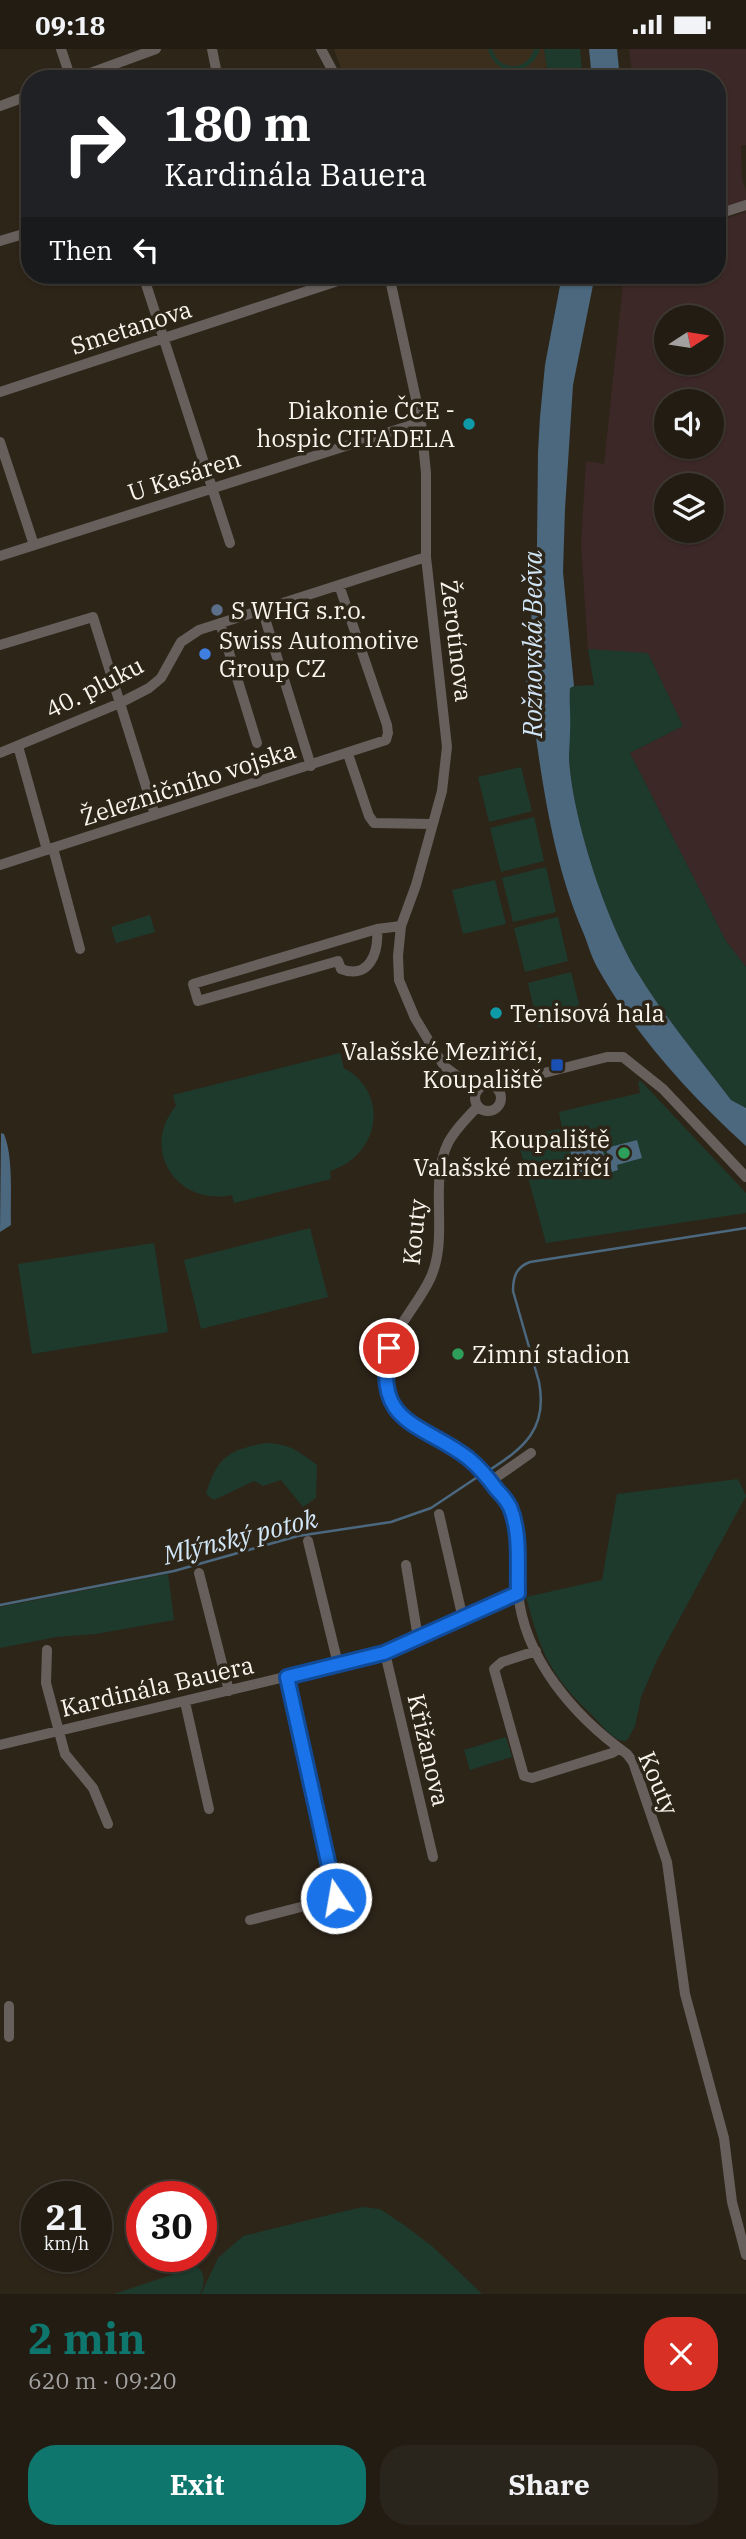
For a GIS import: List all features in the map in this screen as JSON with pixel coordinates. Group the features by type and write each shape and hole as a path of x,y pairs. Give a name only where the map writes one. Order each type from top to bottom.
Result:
{"street":[{"path":"61,49 69,70"},
{"path":"97,70 156,49"},
{"path":"212,49 216,70"},
{"path":"321,49 332,70"},
{"path":"0,106 21,98"},
{"path":"726,211 746,205"},
{"path":"0,241 21,235"},
{"path":"146,284 230,543"},
{"name":"Smetanova","path":"0,392 329,284"},
{"name":"Žerotínova","path":"390,284 421,422 426,473 426,557 446,729 446,768 401,926 399,980 415,1018 444,1066 477,1091"},
{"name":"U Kasáren","path":"0,556 421,422"},
{"path":"0,442 34,545"},
{"name":"40. pluku","path":"0,753 120,703 155,683 166,670 176,648 185,638 199,630 426,557"},
{"name":"Železničního vojska","path":"0,865 379,744 387,738 387,725 339,585"},
{"path":"262,610 311,766"},
{"path":"0,645 93,617 155,815"},
{"path":"220,623 257,743"},
{"path":"18,746 80,950"},
{"path":"348,754 369,816 374,823 432,824"},
{"path":"338,961 198,1001 193,983 377,929 401,926"},
{"path":"338,942 341,969 351,973 364,969 374,955 378,942 377,929"},
{"name":"Kouty","path":"499,1090 509,1083 584,1062 624,1056 663,1089 746,1177"},
{"name":"Kouty","path":"477,1091 490,1084 499,1090 501,1099 496,1108 487,1111 478,1106 448,1143 440,1180 437,1249 431,1277 389,1348 385,1366 386,1384 400,1415 412,1426 468,1458 491,1481 509,1505 516,1541 518,1593 522,1616 536,1651 550,1678 577,1709 633,1762 667,1862 685,1994 724,2137 732,2202 746,2255"},
{"path":"477,1091 475,1096 478,1106"},
{"path":"491,1481 531,1453"},
{"path":"439,1514 463,1619"},
{"path":"308,1541 338,1664"},
{"path":"406,1565 418,1638"},
{"path":"199,1573 229,1691"},
{"name":"Kardinála Bauera","path":"0,1745 384,1653 518,1593"},
{"path":"47,1650 46,1682 65,1754 93,1788 108,1824"},
{"path":"536,1651 502,1662 494,1669 524,1776 532,1778 619,1749"},
{"name":"Křižanova","path":"384,1653 432,1857"},
{"path":"250,1920 336,1898 287,1677"},
{"path":"185,1702 209,1809"},
{"path":"9,2006 4,2022 9,2037"}],"shaded area":[{"path":"334,49 544,49 547,67 534,70 342,70"},
{"path":"629,49 746,49 746,145 741,146 746,201 726,207 726,70 632,70"},
{"path":"746,212 746,967 726,941 630,753 683,726 648,654 588,649 581,544 586,461 604,464 623,284 726,284 726,218"}],"green space":[{"path":"488,49 492,49 501,62 513,66 525,62 534,49 540,49 529,65 514,70 498,65"},
{"path":"544,49 580,49 582,70 547,70"},
{"path":"588,649 648,653 683,726 630,753 726,941 746,967 746,1108 731,1100 649,991 615,928 593,870 577,810 569,750 570,688 594,685"},
{"path":"521,767 532,811 489,822 478,777"},
{"path":"534,817 544,861 501,872 490,828"},
{"path":"546,867 556,912 513,922 502,878"},
{"path":"495,880 506,924 463,934 452,890"},
{"path":"150,915 155,932 116,943 111,927"},
{"path":"558,917 568,961 525,972 514,928"},
{"path":"571,972 582,1016 538,1027 528,983"},
{"path":"340,1053 344,1068 359,1079 369,1093 373,1124 368,1139 359,1152 347,1163 330,1171 331,1179 234,1203 232,1195 213,1196 195,1192 181,1184 170,1171 163,1157 162,1140 166,1123 176,1106 173,1095"},
{"path":"641,1081 746,1193 746,1213 546,1243 520,1148 522,1138 562,1128 559,1112 640,1093 638,1082"},
{"path":"310,1228 328,1297 201,1329 184,1260"},
{"path":"154,1243 168,1332 32,1354 18,1264"},
{"path":"265,1443 293,1449 317,1465 316,1498 303,1507 281,1480 263,1486 254,1481 214,1500 206,1494 215,1471 226,1457 241,1449"},
{"path":"738,1479 746,1496 657,1660 641,1697 635,1726 628,1739 619,1740 577,1700 556,1674 542,1648 526,1597 602,1580 617,1494"},
{"path":"168,1574 174,1620 0,1648 0,1607"},
{"path":"506,1737 512,1757 470,1770 464,1750"},
{"path":"362,2207 380,2209 433,2247 482,2294 201,2294 211,2272 217,2272 218,2258 243,2236"},
{"path":"180,2272 201,2272 203,2277 200,2294 114,2294"}],"water":[{"path":"589,49 617,49 619,70 591,70"},
{"name":"Rožnovská Bečva","path":"560,284 593,284 573,385 565,509 563,572 574,686 570,688 569,758 572,782 584,840 615,928 649,991 731,1100 746,1108 746,1146 664,1062 628,1016 591,954 562,873 548,812 529,689 526,687 537,545 538,452 545,365"},
{"path":"1,1133 4,1134 9,1155 11,1225 0,1232"},
{"path":"600,1139 607,1167 591,1171 592,1177 577,1180 569,1145"},
{"name":"Koupaliště Valašské meziříčí","path":"637,1140 642,1158 617,1165 618,1170 612,1172 606,1148"}],"waterway":[{"name":"Mlýnský potok","path":"488,1471 522,1445 536,1425 540,1413 539,1382 513,1291 515,1277 521,1267 530,1262 746,1228"},
{"name":"Mlýnský potok","path":"0,1605 174,1571 298,1536 391,1522 431,1508 479,1476"}],"place":[{"name":"Diakonie ČCE - hospic CITADELA","path":"469,424"},
{"name":"S WHG s.r.o.","path":"217,610"},
{"name":"Swiss Automotive Group CZ","path":"205,654"},
{"name":"Tenisová hala","path":"496,1013"},
{"name":"Valašské Meziříčí, Koupaliště","path":"557,1065"},
{"name":"Koupaliště Valašské meziříčí","path":"624,1153"},
{"name":"Zimní stadion","path":"458,1354"}],"route":[{"path":"336,1898 287,1677 384,1653 518,1593 515,1527 509,1505 491,1481 468,1458 412,1426 400,1415 386,1384 385,1366 389,1348"}]}
